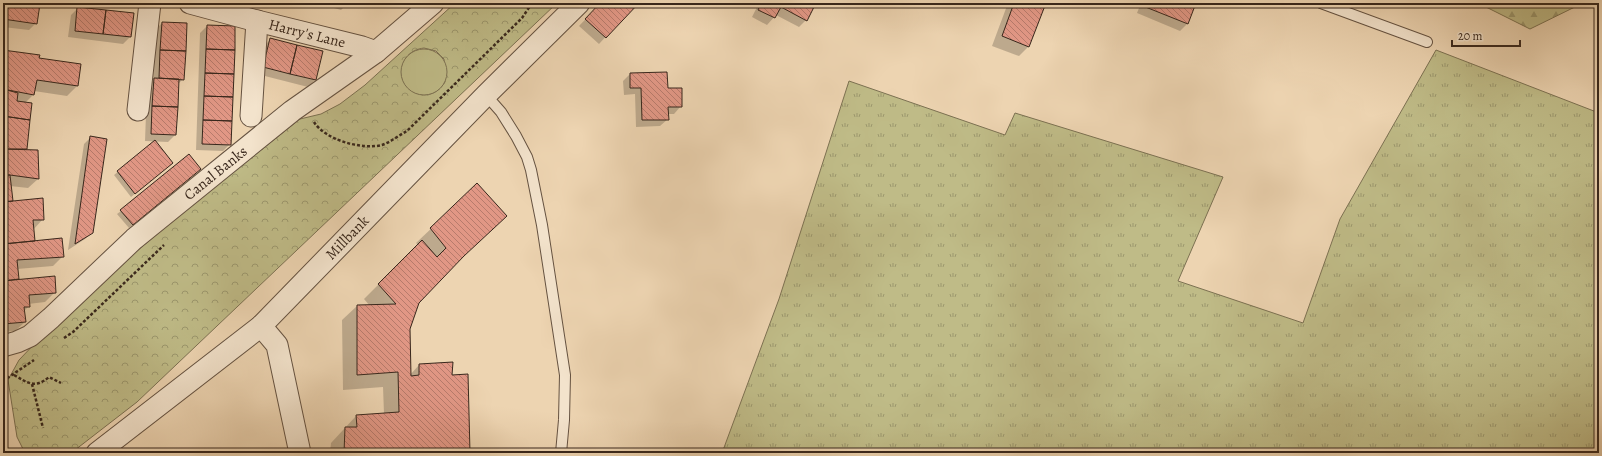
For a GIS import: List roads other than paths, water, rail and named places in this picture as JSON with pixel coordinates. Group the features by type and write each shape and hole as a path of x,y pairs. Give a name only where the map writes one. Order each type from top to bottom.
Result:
{"street":[{"path":"138,110 150,3"},
{"name":"Harry's Lane","path":"190,3 362,47 376,52"},
{"name":"Canal Banks","path":"3,346 30,336 134,240 246,147 303,103 376,52 432,3"},
{"name":"Millbank","path":"97,453 261,326 486,95 579,3"},
{"path":"251,116 258,21"},
{"path":"261,326 277,345 300,453"}],"lane":[{"path":"1321,3 1426,42"},
{"path":"486,95 501,112 516,136 531,170 542,225 564,375 564,420 561,453"}]}
